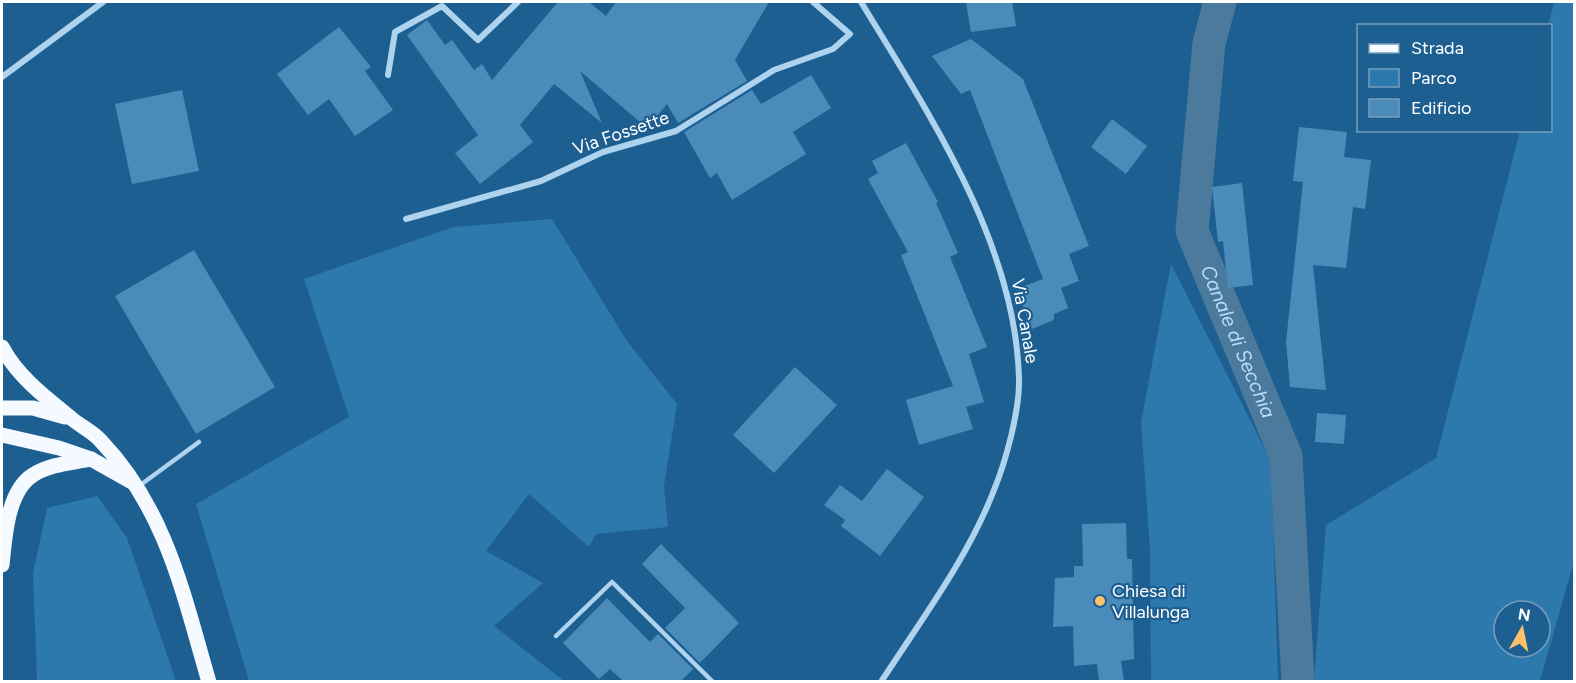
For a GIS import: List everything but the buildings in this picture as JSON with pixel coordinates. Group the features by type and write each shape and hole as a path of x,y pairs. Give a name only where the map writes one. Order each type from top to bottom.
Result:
{"main road":[{"path":"2,347 12,366 71,418 99,438 139,486 167,542 209,681"},
{"path":"2,408 33,408 71,418"},
{"path":"2,435 59,448 91,459 139,486"},
{"path":"2,565 15,496 31,476 54,466 91,459"}],"street":[{"path":"2,77 103,2"},
{"path":"388,75 395,32 442,6 478,40 518,2"},
{"name":"Via Fossette","path":"406,219 541,181 603,152 676,131 774,69 833,49 850,34 813,2"},
{"name":"Via Canale","path":"861,2 960,174 999,267 1014,324 1020,381 1010,440 994,490 943,588 881,681"}],"lane":[{"path":"139,486 199,442"},
{"path":"556,636 612,582 713,681"}],"green space":[{"path":"1554,2 1574,2 1574,561 1552,639 1552,599 1492,599 1492,659 1546,659 1540,681 1314,681 1326,525 1436,458 1520,132 1552,132 1552,24 1548,24"},
{"path":"552,219 627,341 677,404 664,486 668,527 596,534 589,547 529,494 486,551 543,583 494,626 564,681 249,681 196,504 349,417 304,279 453,227"},
{"path":"1171,264 1271,461 1278,681 1151,681 1150,550 1141,422"},
{"path":"97,496 127,538 176,681 37,681 33,573 47,508"}],"waterway":[{"name":"Canale di Secchia","path":"1220,2 1209,43 1192,231 1286,456 1298,682"}],"place":[{"name":"Chiesa di Villalunga","path":"1100,601"}]}
